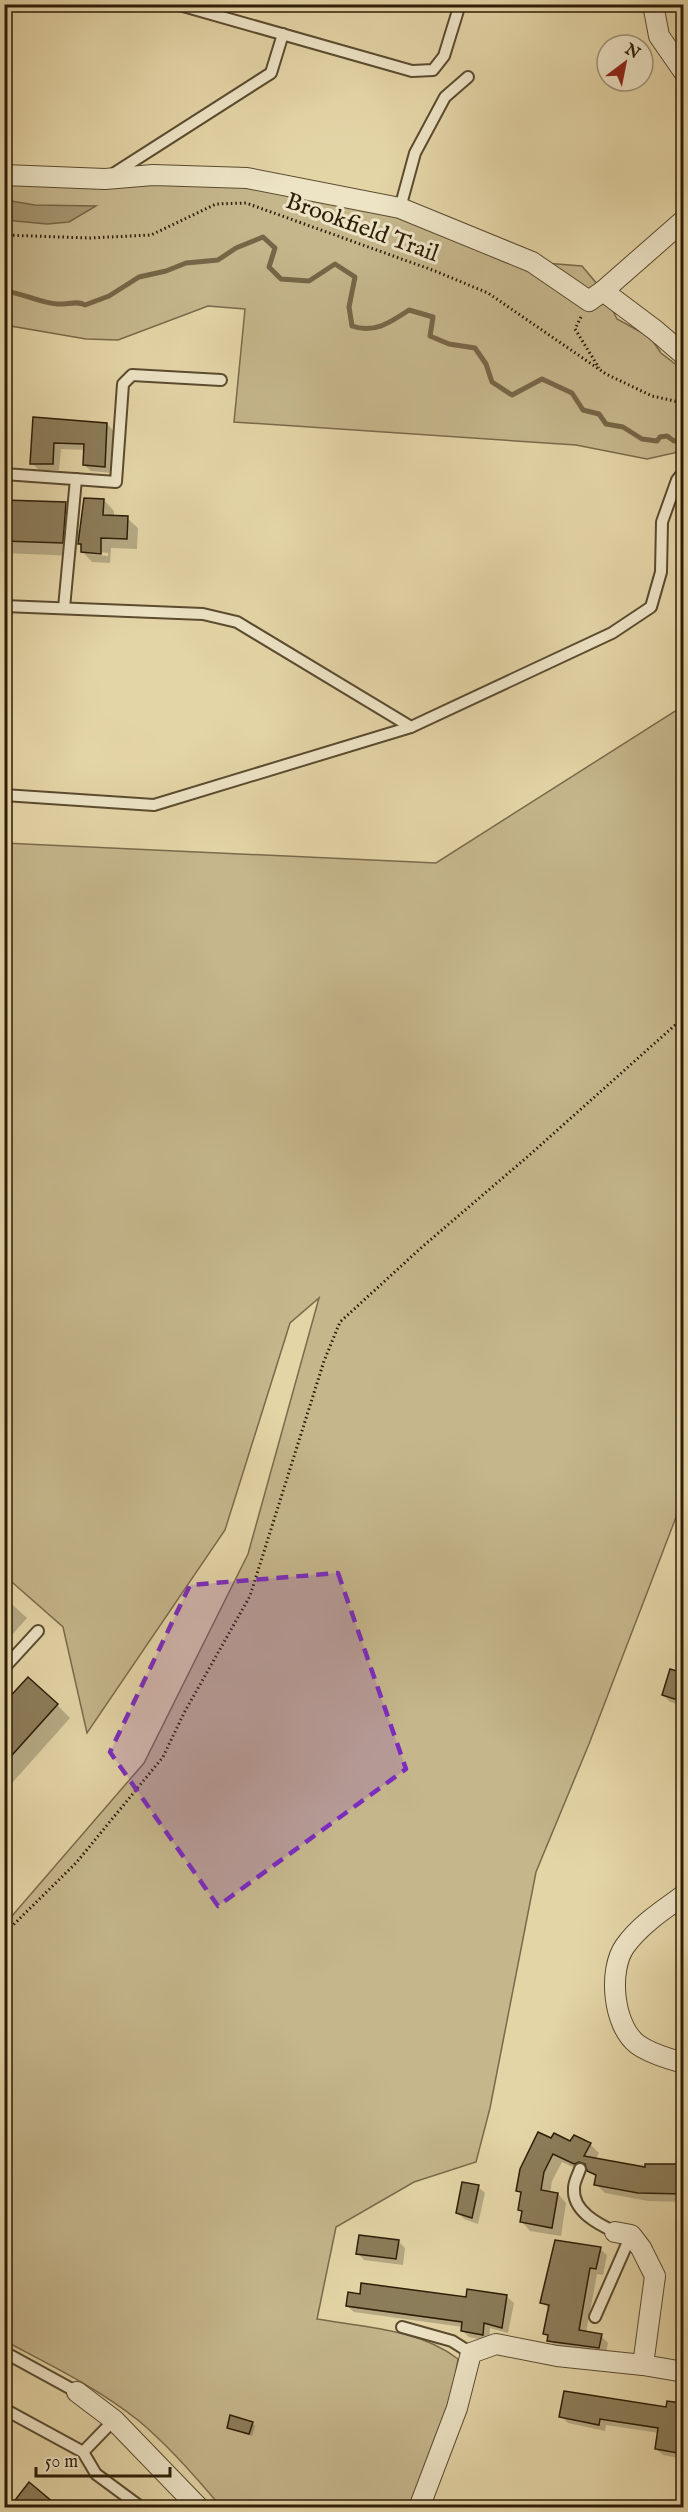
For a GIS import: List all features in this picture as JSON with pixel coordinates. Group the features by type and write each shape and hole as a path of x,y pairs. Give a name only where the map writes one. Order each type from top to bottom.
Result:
{"street":[{"path":"653,4 659,36 684,72"},
{"path":"4,175 105,179 153,175 247,178 400,208 532,262 656,330 684,355"},
{"path":"596,296 684,220"},
{"path":"684,1894 637,1930 623,1948 616,1966 614,1992 621,2020 636,2043 667,2058 684,2063"},
{"path":"623,2234 641,2248 655,2276 643,2365"},
{"path":"419,2508 457,2408 471,2353 496,2344 557,2356 643,2365 684,2372"},
{"path":"77,2392 114,2420 199,2508"}],"lane":[{"path":"176,4 412,71 433,69 444,56 460,4"},
{"path":"105,179 271,73 283,34"},
{"path":"400,208 416,153 445,97 468,77"},
{"path":"4,474 116,482 123,384 132,375 221,380"},
{"path":"4,795 154,805 411,727 612,633 651,608 661,572 662,522 677,480 684,471"},
{"path":"64,608 76,479"},
{"path":"4,606 203,615 237,622 411,727"},
{"path":"4,1668 38,1631"},
{"path":"580,2169 574,2189 579,2206 592,2221 623,2234 595,2316"},
{"path":"402,2327 452,2341 471,2353"},
{"path":"4,2352 77,2392"},
{"path":"4,2409 83,2452 96,2474 142,2508"},
{"path":"83,2452 114,2420"}],"path":[{"name":"Brookfield Trail","path":"4,235 89,238 151,235 216,204 246,203 435,271 488,293 600,370 652,396 684,404"},
{"path":"596,296 575,329 600,370"},
{"path":"4,1934 76,1863 163,1757 184,1713 250,1596 324,1361 340,1322 684,1017"}],"highlighted area":[{"path":"338,1573 406,1769 218,1906 110,1752 190,1585"}],"shaded area":[{"path":"5,175 153,175 400,208 532,262 582,266 603,291 617,319 650,337 661,353 683,370 683,451 647,459 576,445 234,422 245,309 208,306 118,340 86,339 5,325"},
{"path":"5,200 35,205 96,206 69,222 47,224 5,220"},
{"path":"683,706 683,1499 589,1744 536,1872 490,2108 476,2162 414,2182 336,2227 317,2319 409,2335 443,2349 458,2359 451,2403 411,2507 221,2507 182,2462 139,2421 90,2388 5,2341 5,1924 144,1763 248,1554 319,1298 290,1323 225,1530 87,1733 63,1627 5,1576 4,843 436,863"}],"building":[{"path":"33,417 107,423 105,467 83,465 84,444 54,443 53,464 30,464"},
{"path":"84,498 104,499 103,515 128,516 127,539 101,538 101,554 81,552 81,544 78,544"},
{"path":"4,500 66,502 63,543 4,541"},
{"path":"670,1669 684,1673 684,1702 662,1695"},
{"path":"28,1677 58,1704 4,1764 4,1703"},
{"path":"538,2132 551,2138 554,2133 570,2141 574,2135 591,2143 584,2156 645,2167 645,2164 684,2164 684,2194 638,2193 594,2185 596,2175 587,2171 585,2164 579,2162 574,2164 553,2154 544,2172 541,2190 558,2193 552,2228 520,2222 522,2211 518,2210 521,2192 516,2191 520,2169"},
{"path":"462,2182 479,2185 472,2218 456,2213"},
{"path":"359,2235 399,2240 396,2259 356,2254"},
{"path":"555,2240 601,2247 596,2269 590,2268 579,2330 602,2334 599,2348 547,2341 548,2335 543,2334 549,2305 540,2303"},
{"path":"361,2283 466,2297 467,2289 507,2295 502,2328 484,2323 483,2335 461,2331 462,2322 346,2306 348,2292 360,2294"},
{"path":"564,2391 666,2407 667,2401 682,2403 679,2422 684,2423 684,2454 655,2449 658,2428 600,2419 599,2425 559,2417"},
{"path":"230,2415 253,2422 249,2434 227,2428"},
{"path":"29,2482 60,2508 9,2508"}],"waterway":[{"path":"4,291 51,303 85,305 109,296 139,277 166,271 186,263 218,260 236,248 263,237 275,248 269,267 281,279 309,281 335,264 355,277 349,307 352,326 375,328 409,310 433,317 430,336 449,344 475,348 486,364 492,382 512,395 542,379 572,393 583,410 599,414 606,424 623,427 642,439 657,441 660,437 667,436 674,441 684,440"}]}
